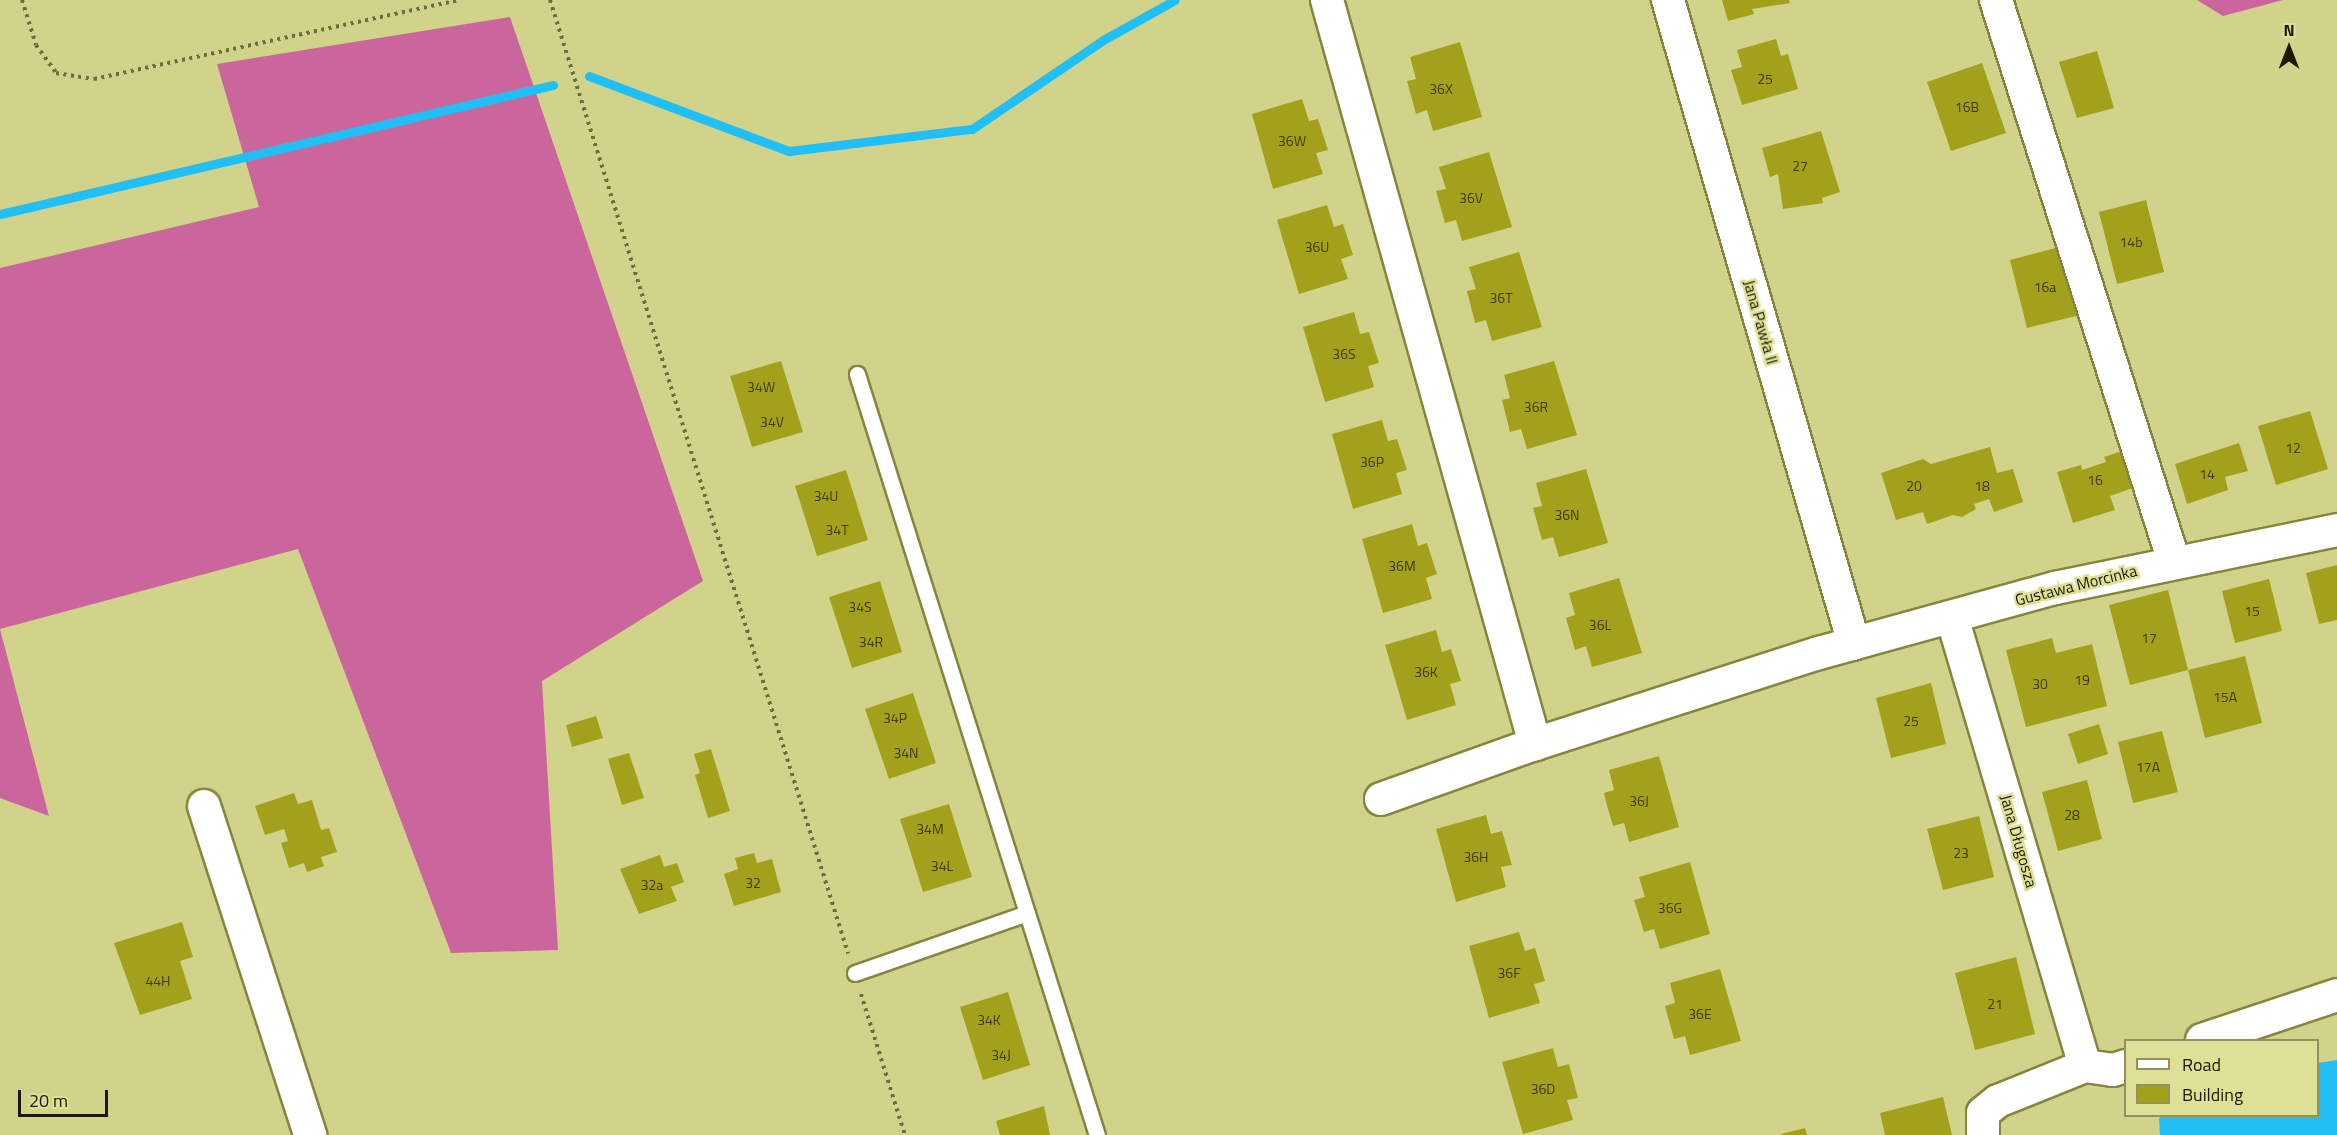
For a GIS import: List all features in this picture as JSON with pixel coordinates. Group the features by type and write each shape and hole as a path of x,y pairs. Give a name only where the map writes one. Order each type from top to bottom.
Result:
{"street":[{"path":"1327,0 1535,744"},
{"name":"Jana Pawła II","path":"1668,0 1854,644"},
{"path":"1996,0 2174,562"},
{"name":"Gustawa Morcinka","path":"1381,799 1535,744 1819,653 2055,588 2337,530"},
{"name":"Jana Długosza","path":"1952,617 2085,1066"},
{"path":"204,806 310,1135"},
{"path":"2208,1039 2337,995"},
{"path":"1983,1135 1983,1113 1998,1101 2085,1066 2113,1070 2124,1067"}],"lane":[{"path":"857,374 1097,1135"},
{"path":"855,973 1027,913"}],"path":[{"path":"22,0 36,45 56,73 94,79 458,0"},
{"path":"550,0 905,1135"}],"shaded area":[{"path":"2197,0 2283,0 2223,16"},
{"path":"510,17 703,581 542,681 558,950 451,953 298,549 0,629 0,268 259,207 217,64"},
{"path":"0,629 49,816 0,798"}],"water":[{"path":"2337,1060 2337,1135 2160,1135 2159,1118 2161,1117 2319,1117 2319,1063"}],"building":[{"path":"1722,0 1789,0 1790,3 1752,9 1754,14 1728,21"},
{"path":"1776,39 1781,56 1788,54 1798,89 1742,105 1731,70 1742,67 1737,50"},
{"path":"1460,42 1482,117 1433,131 1427,110 1416,114 1407,81 1416,79 1410,57"},
{"path":"2097,51 2114,108 2077,118 2059,62"},
{"path":"1982,63 2006,133 1951,151 1927,82"},
{"path":"1302,99 1309,121 1318,119 1328,150 1316,153 1323,174 1273,189 1252,114"},
{"path":"1821,131 1840,192 1822,198 1823,203 1783,209 1778,174 1770,177 1762,148"},
{"path":"1489,152 1512,227 1462,241 1456,220 1445,223 1436,191 1446,189 1439,167"},
{"path":"2146,200 2164,272 2117,284 2099,212"},
{"path":"1327,205 1334,227 1343,224 1353,255 1341,259 1348,279 1299,294 1277,220"},
{"path":"2063,246 2080,315 2027,328 2010,260"},
{"path":"1519,252 1542,327 1492,341 1486,320 1475,323 1467,291 1476,289 1469,267"},
{"path":"1354,312 1360,334 1369,332 1379,363 1368,366 1374,387 1325,402 1303,327"},
{"path":"781,361 803,432 752,447 730,376"},
{"path":"1554,361 1577,435 1527,449 1521,429 1510,432 1502,400 1510,398 1504,375"},
{"path":"2310,411 2328,469 2276,485 2258,426"},
{"path":"1382,420 1388,441 1397,439 1407,470 1396,473 1402,494 1353,509 1332,434"},
{"path":"2239,443 2248,471 2225,477 2228,490 2187,504 2175,464"},
{"path":"1990,447 1997,473 2013,469 2023,502 1994,512 1989,499 1974,504 1976,509 1962,517 1953,515 1927,524 1923,512 1896,520 1881,473 1923,459 1931,464"},
{"path":"2122,451 2133,488 2110,496 2115,510 2073,523 2057,472 2081,465 2082,470 2106,462 2104,457"},
{"path":"1586,469 1608,543 1559,557 1553,537 1542,540 1533,508 1542,506 1536,483"},
{"path":"846,470 868,540 817,556 795,486"},
{"path":"1412,524 1418,546 1427,543 1437,574 1426,578 1432,599 1383,613 1362,539"},
{"path":"2337,565 2337,620 2319,624 2306,573"},
{"path":"1619,578 1642,653 1592,667 1586,646 1575,650 1566,618 1575,615 1569,593"},
{"path":"2269,579 2282,631 2235,643 2222,591"},
{"path":"880,581 902,652 852,668 829,597"},
{"path":"2168,590 2188,670 2130,685 2109,605"},
{"path":"1436,630 1442,652 1451,649 1461,681 1450,684 1456,705 1407,720 1385,645"},
{"path":"2052,638 2056,653 2092,644 2107,706 2026,727 2006,650"},
{"path":"2245,656 2262,723 2205,738 2188,670"},
{"path":"1931,683 1946,744 1891,758 1876,698"},
{"path":"913,693 936,763 889,779 865,709"},
{"path":"596,716 603,738 572,747 566,725"},
{"path":"2099,724 2108,754 2078,764 2068,734"},
{"path":"2162,731 2178,792 2133,803 2118,742"},
{"path":"711,749 730,811 708,818 695,775 700,773 694,754"},
{"path":"629,753 644,798 622,805 608,759"},
{"path":"1659,756 1679,827 1629,842 1624,823 1613,826 1608,809 1604,793 1614,790 1609,770"},
{"path":"2087,780 2102,839 2058,851 2042,792"},
{"path":"294,793 298,804 312,800 321,830 329,828 337,852 321,857 324,866 307,872 304,863 289,868 281,843 288,841 284,829 265,835 255,806"},
{"path":"949,804 972,877 923,892 900,819"},
{"path":"1486,815 1491,834 1502,831 1512,865 1501,867 1506,887 1456,902 1436,829"},
{"path":"1979,816 1994,877 1943,890 1927,829"},
{"path":"754,853 757,863 772,859 781,892 734,906 724,874 738,869 735,858"},
{"path":"660,855 664,867 677,863 684,882 671,887 677,901 639,914 620,869"},
{"path":"1690,862 1710,934 1660,949 1654,929 1644,932 1634,900 1645,897 1639,877"},
{"path":"182,922 193,957 180,961 192,999 140,1015 114,943"},
{"path":"1519,932 1525,951 1535,948 1545,981 1534,984 1540,1003 1489,1018 1469,946"},
{"path":"2016,957 2035,1034 1975,1050 1955,973"},
{"path":"1720,969 1741,1041 1690,1055 1685,1036 1674,1039 1665,1006 1675,1003 1670,983"},
{"path":"1008,992 1030,1065 983,1080 960,1007"},
{"path":"1553,1048 1558,1067 1569,1064 1578,1098 1567,1100 1573,1120 1523,1134 1502,1062"},
{"path":"1943,1097 1952,1135 1885,1135 1880,1113"},
{"path":"1044,1106 1050,1135 1000,1135 996,1121"},
{"path":"1805,1128 1807,1135 1781,1134"}],"waterway":[{"path":"589,76 789,151 972,129 1103,40 1175,0"},
{"path":"0,214 553,85"}]}
